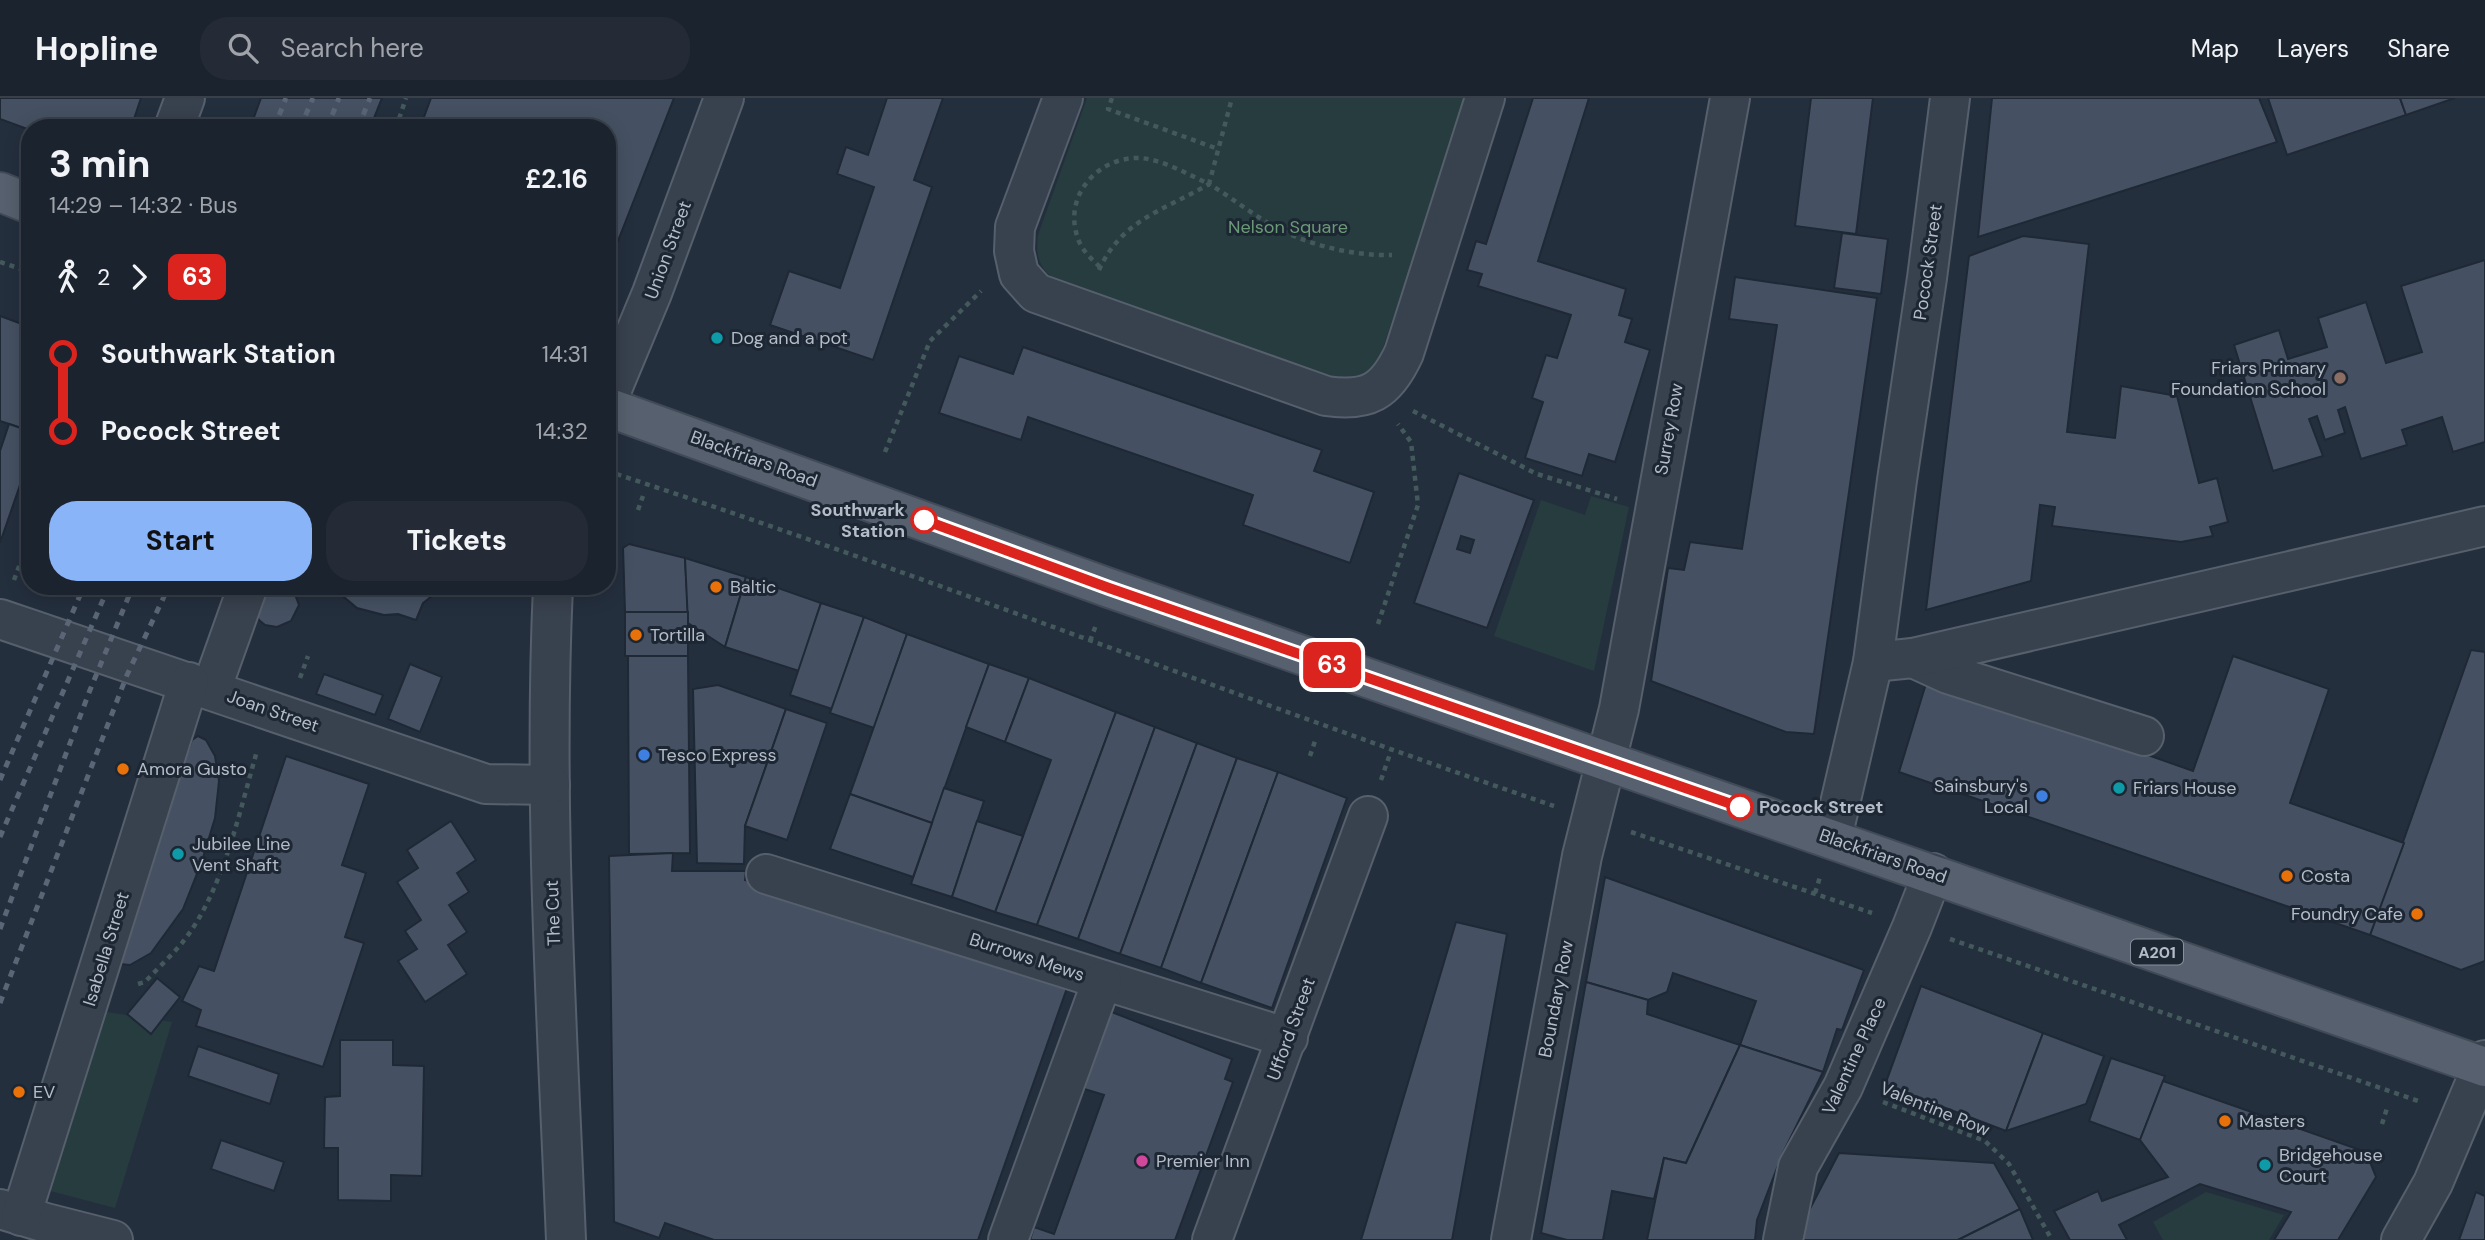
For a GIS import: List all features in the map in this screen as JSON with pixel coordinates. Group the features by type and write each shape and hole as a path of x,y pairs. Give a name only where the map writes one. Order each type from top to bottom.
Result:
{"main road":[{"path":"0,192 21,200"},
{"name":"Blackfriars Road","path":"616,410 1109,588 2484,1064"}],"street":[{"path":"177,119 184,98"},
{"name":"Union Street","path":"616,379 652,293 724,98"},
{"path":"1063,98 1016,228 1014,251 1019,274 1036,293 1326,396 1351,400 1375,392 1395,374 1485,98"},
{"name":"Surrey Row","path":"1607,760 1619,709 1730,98"},
{"name":"Pocock Street","path":"1832,838 1873,662 1950,98"},
{"path":"1873,662 1913,658 2485,526"},
{"name":"Isabella Street","path":"8,1217 91,999 200,686 244,595"},
{"name":"The Cut","path":"553,595 550,785 566,1240"},
{"name":"Joan Street","path":"0,619 486,784 550,785"},
{"path":"1913,658 1948,674 2144,736"},
{"name":"Boundary Row","path":"1511,1240 1577,883 1607,760"},
{"name":"Ufford Street","path":"1212,1240 1374,799"},
{"name":"Valentine Place","path":"1783,1240 1798,1167 1843,1087 1933,873"},
{"name":"Burrows Mews","path":"766,874 1288,1038"},
{"path":"1008,1240 1102,981"},
{"path":"2400,1240 2432,1183 2484,1064"},
{"path":"8,1217 113,1240"}],"path":[{"path":"399,119 406,98"},
{"path":"1112,98 1108,109 1219,149"},
{"path":"1084,310 1100,267 1123,234 1135,223 1209,184 1232,98"},
{"path":"1100,267 1089,257 1075,232 1077,202 1091,176 1102,167 1127,159 1147,159 1209,184 1243,204 1266,222 1306,240 1360,254 1415,254 1434,260"},
{"path":"0,262 21,269"},
{"path":"885,452 930,341 999,274 1019,274"},
{"path":"1375,392 1537,474 1654,510"},
{"path":"1375,392 1411,442 1418,505 1378,624"},
{"path":"616,474 913,577 1391,751 2461,1116"},
{"path":"638,510 643,496"},
{"path":"292,678 299,681 308,656"},
{"path":"91,999 145,982 183,942 219,877 268,710"},
{"path":"1310,756 1316,738"},
{"path":"1374,799 1391,751"},
{"name":"Valentine Row","path":"1843,1087 1985,1141 2009,1164 2052,1240"},
{"path":"2382,1124 2388,1105"}],"green space":[{"name":"Nelson Square","path":"1087,98 1467,98 1379,360 1370,371 1356,378 1337,379 1058,283 1052,278 1040,262 1037,250 1038,235"},
{"path":"1591,496 1629,507 1594,671 1494,636 1541,500 1585,515"},
{"path":"94,1010 172,1022 115,1208 35,1187"},
{"path":"2206,1192 2284,1215 2269,1240 2163,1240 2153,1222"}],"building":[{"path":"0,98 141,98 134,119 21,119 21,127 0,119"},
{"path":"261,98 382,98 374,119 253,119"},
{"path":"431,98 674,98 616,246 616,119 423,119"},
{"path":"887,98 943,98 914,180 932,187 873,360 770,325 789,271 840,288 874,187 837,174 846,147 868,155"},
{"path":"1533,98 1589,98 1538,261 1626,289 1619,315 1632,319 1625,342 1650,350 1615,462 1589,454 1582,476 1525,458 1543,402 1532,398 1546,355 1557,358 1571,315 1478,286 1482,274 1467,270 1476,241 1486,244"},
{"path":"1811,98 1873,98 1856,234 1795,226"},
{"path":"1992,98 2259,98 2277,142 1978,237"},
{"path":"2268,98 2400,98 2406,115 2287,155"},
{"path":"2400,98 2455,98 2406,115"},
{"path":"1842,233 1888,239 1881,294 1834,288"},
{"path":"2023,236 2089,244 2067,432 2115,438 2121,386 2177,396 2199,483 2217,478 2228,522 2210,527 2213,536 2181,542 2052,526 2055,507 2040,505 2031,581 1926,610 1969,256"},
{"path":"2485,260 2485,442 2453,452 2442,417 2402,430 2407,445 2361,459 2345,407 2338,410 2345,433 2325,440 2317,416 2309,419 2323,456 2273,471 2234,345 2279,330 2288,359 2327,347 2318,318 2366,302 2386,363 2422,352 2401,286"},
{"path":"1735,277 1877,298 1814,734 1786,732 1651,681 1668,568 1684,570 1690,542 1742,549 1777,325 1729,319"},
{"path":"0,316 21,324 21,428 0,421"},
{"path":"1023,347 1322,450 1314,471 1374,492 1350,563 1243,525 1253,495 1028,417 1021,440 939,413 959,356 1013,374"},
{"path":"9,424 21,428 21,482 0,543 0,451"},
{"path":"1459,473 1534,500 1487,628 1414,603","holes":["1461,536 1474,540 1470,553 1457,549"]},
{"path":"629,544 685,558 688,612 625,612 623,548"},
{"path":"685,558 746,577 725,647 688,623"},
{"path":"746,577 821,603 799,671 725,647"},
{"path":"260,595 295,595 299,605 291,621 277,627 265,625 255,613"},
{"path":"342,595 433,595 423,603 416,620 398,614 384,615 357,608"},
{"path":"342,595 433,595 423,603 416,620 398,614 384,615 357,608"},
{"path":"821,603 864,617 832,709 790,695"},
{"path":"625,612 688,612 688,656 625,656"},
{"path":"864,617 907,634 874,728 830,713"},
{"path":"907,634 989,664 932,823 850,794"},
{"path":"2471,650 2485,652 2485,961 2461,970 2370,935"},
{"path":"628,656 688,656 690,853 629,854"},
{"name":"Friars House","path":"2233,656 2329,689 2290,803 2404,843 2370,935 1899,772 1928,677 2193,771"},
{"path":"410,664 442,677 420,732 388,719"},
{"path":"989,664 1029,678 1005,742 966,727"},
{"path":"324,674 383,695 375,715 316,694"},
{"path":"1029,678 1116,712 1037,925 995,912 1051,760 1005,742"},
{"path":"718,685 786,709 745,826 744,864 697,863 693,689"},
{"path":"786,709 827,723 787,840 745,826"},
{"path":"1116,712 1155,727 1078,939 1037,925"},
{"path":"1155,727 1197,743 1120,954 1078,939"},
{"name":"Jubilee Line Vent Shaft","path":"198,736 206,740 215,756 219,781 215,818 202,861 183,909 151,953 130,965 120,964 153,846 192,740"},
{"path":"1197,743 1237,758 1161,968 1120,954"},
{"path":"286,756 369,784 342,865 366,873 345,937 364,943 323,1067 196,1026 201,1010 182,1001 199,966 214,971"},
{"path":"1237,758 1278,772 1201,983 1161,968"},
{"path":"1278,772 1347,798 1272,1008 1201,983"},
{"path":"944,788 984,801 952,897 911,884"},
{"path":"850,794 932,823 913,877 830,849"},
{"path":"451,821 476,860 457,873 469,892 449,905 467,932 448,945 467,974 425,1002 398,961 417,949 405,931 421,920 397,882 418,868 407,850"},
{"path":"977,821 1023,836 995,912 952,897"},
{"path":"673,853 672,871 746,871 745,880 1067,988 978,1240 714,1240 665,1223 659,1238 614,1222 609,856"},
{"path":"1605,877 1864,970 1842,1030 1837,1029 1823,1072 1740,1045 1756,1001 1673,973 1667,992 1648,1000 1586,982"},
{"path":"1456,922 1507,934 1452,1240 1361,1240"},
{"path":"157,978 180,997 151,1034 127,1014"},
{"path":"1586,982 1648,1000 1647,1014 1740,1045 1686,1163 1664,1158 1654,1199 1612,1191 1603,1240 1567,1240 1541,1233"},
{"path":"1921,986 2043,1033 2006,1131 1885,1085"},
{"name":"Premier Inn","path":"1109,1011 1232,1059 1225,1079 1233,1082 1175,1240 1030,1240 1034,1227 1054,1234 1104,1095 1081,1088"},
{"path":"2043,1033 2104,1056 2086,1104 2006,1131"},
{"path":"340,1040 393,1040 393,1065 424,1066 422,1176 391,1175 391,1201 338,1200 338,1148 324,1148 325,1097 340,1096"},
{"path":"1740,1045 1823,1072 1782,1155 1757,1220 1755,1240 1647,1240 1664,1158 1686,1163"},
{"path":"198,1046 279,1074 270,1104 188,1076"},
{"path":"2111,1058 2165,1076 2140,1140 2089,1121"},
{"name":"Bridgehouse Court","path":"2163,1081 2366,1152 2376,1177 2338,1240 2274,1240 2291,1212 2200,1184 2119,1225 2127,1240 2070,1240 2054,1211 2098,1191 2102,1201 2168,1177 2140,1140"},
{"path":"221,1140 284,1162 274,1191 211,1169"},
{"path":"1839,1153 1994,1163 2020,1209 1958,1240 1798,1240 1801,1226"},
{"path":"2476,1192 2485,1196 2485,1240 2459,1240"},
{"path":"2020,1209 2033,1240 1958,1240"}],"railway":[{"path":"278,119 286,98"},
{"path":"304,119 313,98"},
{"path":"331,119 339,98"},
{"path":"362,119 370,98"},
{"path":"0,780 80,595"},
{"path":"0,837 105,595"},
{"path":"0,929 90,690 129,595"},
{"path":"0,1003 127,675 165,595"}],"bus line":[{"name":"63","path":"924,520 1109,588 1740,807"}],"place":[{"name":"Dog and a pot","path":"717,338"},
{"name":"Friars Primary Foundation School","path":"2340,378"},
{"name":"Southwark Station","path":"924,520"},
{"name":"Baltic","path":"716,587"},
{"name":"Tortilla","path":"636,635"},
{"name":"Tesco Express","path":"644,755"},
{"name":"Amora Gusto","path":"123,769"},
{"name":"Friars House","path":"2119,788"},
{"name":"Sainsbury's Local","path":"2042,796"},
{"name":"Pocock Street","path":"1740,807"},
{"name":"Jubilee Line Vent Shaft","path":"178,854"},
{"name":"Costa","path":"2287,876"},
{"name":"Foundry Cafe","path":"2417,914"},
{"name":"EV","path":"19,1092"},
{"name":"Masters","path":"2225,1121"},
{"name":"Premier Inn","path":"1142,1161"},
{"name":"Bridgehouse Court","path":"2265,1165"}]}
